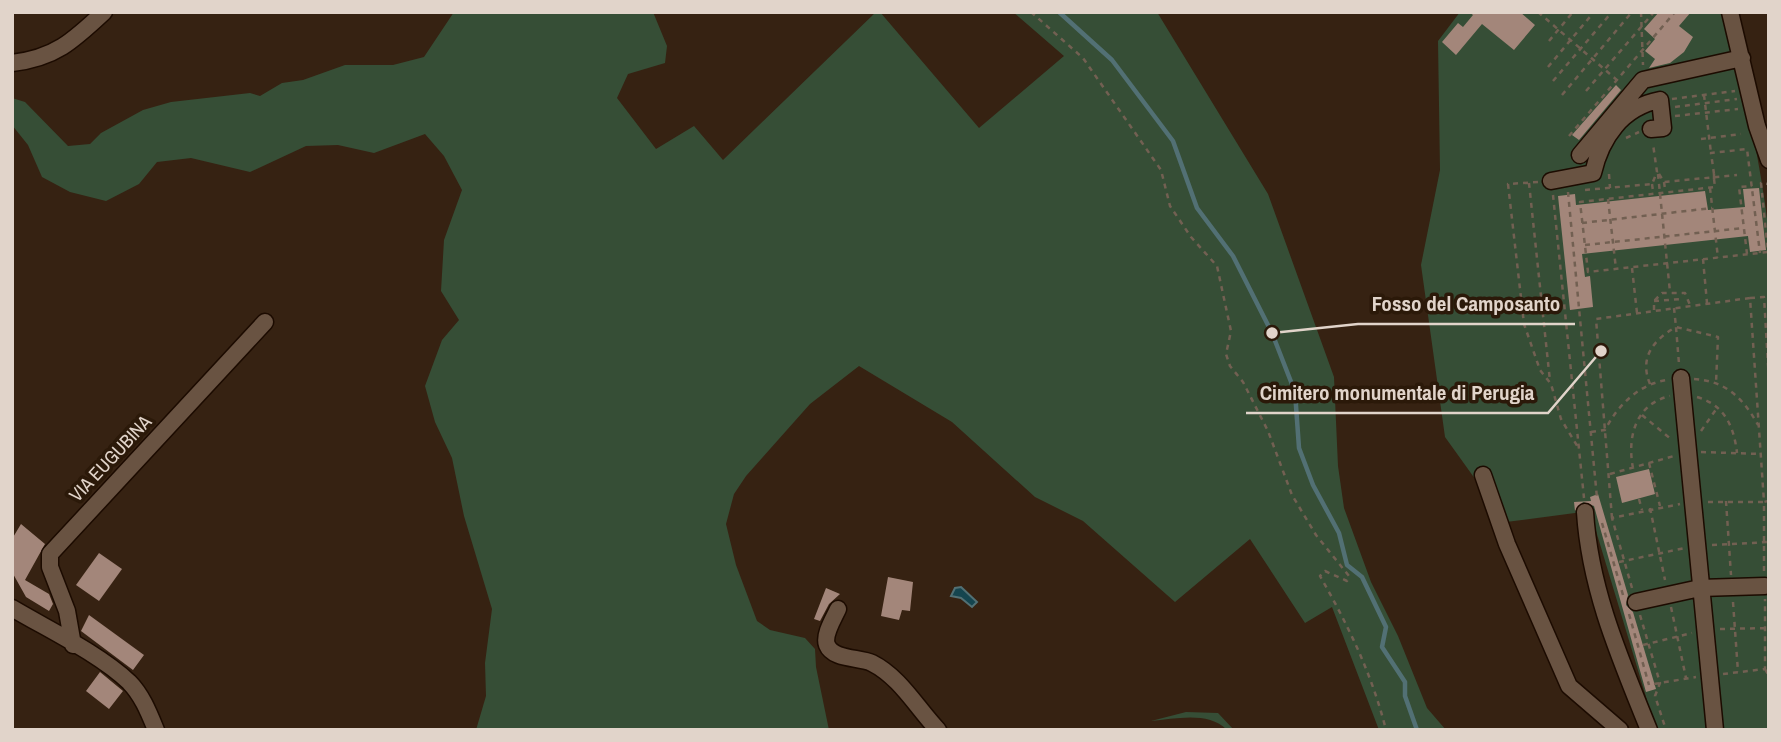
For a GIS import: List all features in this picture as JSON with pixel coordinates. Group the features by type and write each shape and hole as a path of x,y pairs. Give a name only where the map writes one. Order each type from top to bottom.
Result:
{"street":[{"path":"12,63 35,61 57,52 104,12"},
{"path":"1730,12 1757,126 1769,160"},
{"path":"1580,155 1643,80 1742,58"},
{"path":"1629,113 1630,94"},
{"path":"1551,181 1593,173 1599,149 1622,117 1640,104 1658,114"},
{"name":"VIA EUGUBINA","path":"72,645 67,611 50,567 50,554 265,322"},
{"path":"1681,378 1715,730"},
{"path":"1483,475 1507,544 1569,686 1620,730"},
{"path":"1586,512 1588,548 1596,587 1619,659 1649,730"},
{"path":"1636,602 1700,589 1765,586"},
{"path":"12,608 129,683 147,708 156,730"},
{"path":"838,609 826,640 828,648 834,653 872,663 900,685 938,730"}],"path":[{"path":"1031,12 1083,58 1161,170 1170,206 1191,237 1217,266 1231,331 1226,354 1230,366 1243,382 1268,431 1292,495 1316,535 1349,576 1347,582 1325,571 1320,576 1339,606 1374,687 1386,730"},
{"path":"1538,12 1630,94"},
{"path":"1549,41 1573,12"},
{"path":"1548,66 1594,12"},
{"path":"1553,81 1612,12"},
{"path":"1562,94 1632,12"},
{"path":"1641,12 1643,80"},
{"path":"1586,91 1654,12"},
{"path":"1569,136 1675,12"},
{"path":"1618,145 1658,114 1704,95 1738,91 1742,109 1658,114"},
{"path":"1704,95 1715,187 1580,202 1588,272 1768,251 1761,184 1769,184"},
{"path":"1658,114 1737,99"},
{"path":"1658,114 1657,172 1670,292"},
{"path":"1701,139 1741,134"},
{"path":"1711,153 1748,149 1760,253"},
{"path":"1609,188 1610,163"},
{"path":"1657,172 1665,189"},
{"path":"1653,191 1652,184 1657,172"},
{"path":"1664,182 1737,175"},
{"path":"1550,384 1540,370 1524,324 1508,184 1551,181 1586,512"},
{"path":"1529,183 1550,384 1561,419 1579,449"},
{"path":"1597,498 1567,192 1652,184"},
{"path":"1747,254 1739,187 1752,186"},
{"path":"1710,188 1718,258"},
{"path":"1608,199 1616,269"},
{"path":"1582,223 1712,208"},
{"path":"1585,246 1744,228"},
{"path":"1703,259 1707,303"},
{"path":"1632,267 1637,313"},
{"path":"1654,310 1654,301 1662,293 1685,293 1690,305"},
{"path":"1607,522 1612,519 1596,319 1764,297 1769,382"},
{"path":"1750,298 1764,502 1769,501"},
{"path":"1654,301 1682,299"},
{"path":"1674,307 1681,378"},
{"path":"1650,384 1645,372 1647,352 1663,334 1676,327 1718,337 1716,383"},
{"path":"1591,432 1599,431"},
{"path":"1649,463 1660,506"},
{"path":"1639,499 1642,510"},
{"path":"1619,562 1624,560"},
{"path":"1643,645 1648,643"},
{"path":"1769,670 1765,670 1769,676"},
{"path":"1654,684 1660,682 1656,696 1666,730"}],"green space":[{"path":"454,12 653,12 667,46 665,63 628,74 617,98 656,149 694,126 723,160 876,12 880,12 979,128 1064,56 1013,12 1157,12 1268,194 1334,377 1338,466 1344,508 1371,582 1398,636 1427,708 1446,730 1379,730 1332,607 1305,623 1250,539 1175,602 1083,521 1035,497 952,422 859,366 810,404 746,476 734,494 726,524 736,565 757,621 770,630 805,638 815,649 829,730 476,730 486,696 485,663 492,609 464,516 452,458 435,422 425,386 442,340 459,320 441,291 444,240 462,190 444,156 425,134 374,153 338,145 306,146 250,172 191,158 157,162 139,184 106,201 70,192 42,177 28,145 12,125 12,98 25,102 68,146 90,144 101,133 143,110 171,102 250,93 260,96 282,83 303,80 345,65 393,65 424,57"},
{"path":"1460,12 1723,12 1750,122 1769,234 1769,730 1656,730 1590,511 1506,522 1445,437 1421,265 1440,170 1438,41"},
{"path":"1186,712 1218,713 1234,730 1227,730 1211,720 1201,718 1151,721"}],"water":[{"path":"961,587 977,602 972,607 961,598 951,596 955,588"}],"building":[{"path":"1469,12 1520,12 1535,25 1514,50 1482,24 1456,55 1442,42 1458,23 1463,27 1473,15"},
{"path":"1659,12 1691,12 1679,26 1693,37 1684,52 1670,63 1649,68 1655,59 1645,51 1655,39 1644,29"},
{"path":"1616,85 1621,90 1579,140 1572,135"},
{"path":"1759,188 1766,250 1750,252 1748,236 1582,254 1585,277 1590,276 1593,307 1570,310 1558,196 1575,194 1576,205 1705,191 1708,210 1745,207 1743,189"},
{"path":"1649,469 1655,494 1622,503 1616,477"},
{"path":"1598,494 1628,595 1626,605 1633,612 1656,689 1646,692 1594,506 1583,502 1575,511 1574,502 1591,501 1590,497"},
{"path":"21,524 45,544 25,580 49,594 53,604 49,611 26,597 12,572 12,539"},
{"path":"99,553 122,569 99,601 76,585"},
{"path":"888,577 913,582 910,611 902,610 899,620 881,616"},
{"path":"826,588 840,594 829,604 820,621 814,619"},
{"path":"89,615 144,655 133,670 81,631"},
{"path":"100,672 123,691 109,709 86,691"}],"waterway":[{"path":"1059,12 1112,60 1173,141 1197,208 1233,256 1272,333 1295,392 1299,448 1313,485 1339,533 1347,565 1362,577 1386,627 1382,647 1405,682 1405,696 1417,730"}],"place":[{"name":"Fosso del Camposanto","path":"1272,333"},
{"name":"Cimitero monumentale di Perugia","path":"1601,351"}]}
